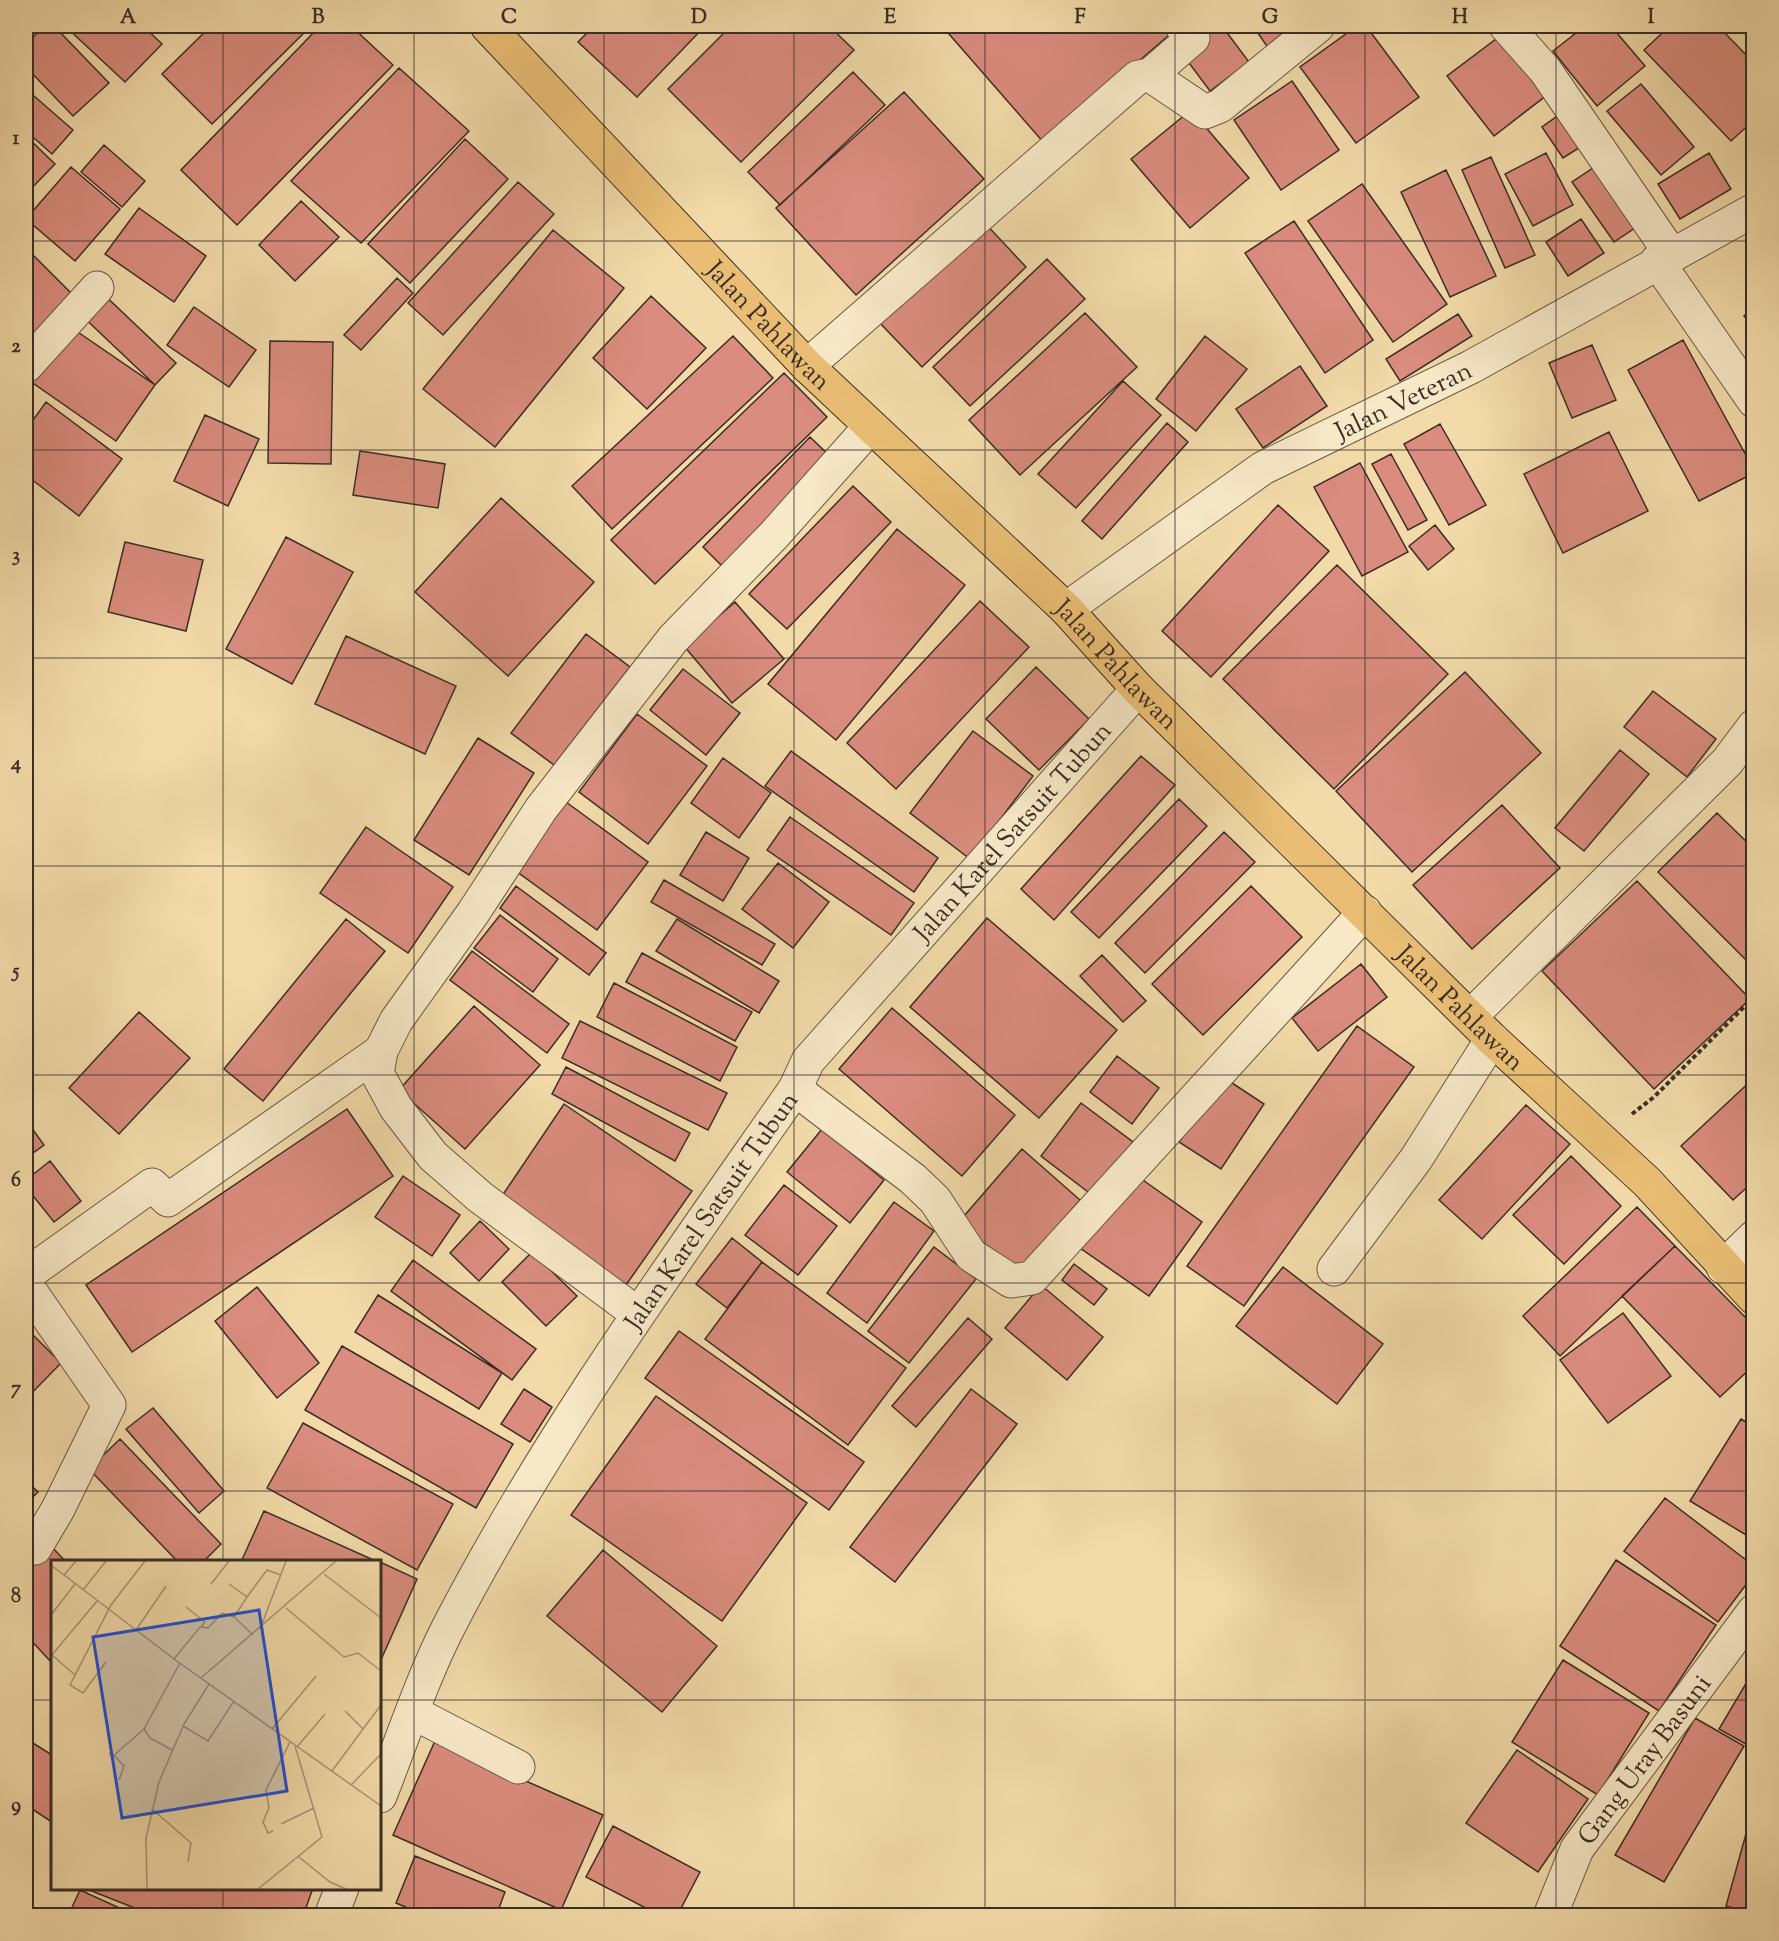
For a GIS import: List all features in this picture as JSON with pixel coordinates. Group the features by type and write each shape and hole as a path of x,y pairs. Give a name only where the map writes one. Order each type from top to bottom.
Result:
{"main road":[{"name":"Jalan Pahlawan","path":"487,26 807,366 1066,609 1138,689 1482,1028 1647,1182 1723,1268 1754,1298"}],"street":[{"path":"807,366 1085,121 1138,77 1150,75 1193,38 1182,26"},
{"path":"1150,75 1204,112 1220,106 1318,26"},
{"path":"1479,26 1492,26"},
{"path":"1506,26 1545,70 1754,401"},
{"name":"Jalan Veteran","path":"1066,609 1263,468 1471,367 1750,208"},
{"path":"26,366 97,288"},
{"path":"638,1314 480,1197 433,1156 396,1108 377,1073 381,1051 396,1021 474,913 541,809 673,639 774,535 870,427"},
{"name":"Jalan Karel Satsuit Tubun","path":"381,1794 447,1630 501,1532 638,1314 795,1089 808,1061 1138,689"},
{"path":"1334,1269 1416,1159 1482,1028 1727,762 1754,726"},
{"path":"795,1089 913,1179 934,1200 972,1255 1011,1281 1032,1278 1365,912"},
{"path":"26,1275 152,1185 168,1200 381,1051"},
{"path":"1723,1268 1754,1237"},
{"path":"26,1285 109,1405 58,1509 35,1548"},
{"name":"Gang Uray Basuni","path":"1550,1916 1577,1849 1640,1761 1754,1611"},
{"path":"414,1713 518,1767"}],"path":[{"path":"1600,1138 1654,1097 1754,997"}],"building":[{"path":"45,26 54,26 109,83 73,116 26,67 26,44"},
{"path":"65,26 143,26 162,44 125,82"},
{"path":"211,26 311,26 212,124 162,74"},
{"path":"320,26 351,26 393,65 237,225 181,170"},
{"path":"594,26 705,26 637,97 578,42"},
{"path":"731,26 829,26 854,50 741,162 668,89"},
{"path":"942,26 1173,26 1176,29 1044,143"},
{"path":"1214,26 1222,26 1249,62 1210,91 1180,51"},
{"path":"1253,26 1310,26 1271,52"},
{"path":"1357,26 1366,26 1419,97 1356,143 1300,67"},
{"path":"1585,26 1611,26 1645,66 1597,106 1553,51"},
{"path":"1670,26 1718,26 1754,63 1754,120 1731,141 1644,50"},
{"path":"1737,26 1754,26 1754,41"},
{"path":"1500,36 1547,95 1494,136 1447,76"},
{"path":"399,68 469,131 361,243 291,181"},
{"path":"853,72 885,105 780,205 748,172"},
{"path":"1292,81 1339,150 1281,190 1234,120"},
{"path":"1641,84 1694,147 1661,175 1607,111"},
{"path":"26,89 73,130 52,154 26,131"},
{"path":"904,92 984,179 856,295 776,208"},
{"path":"1191,110 1249,178 1190,228 1131,159"},
{"path":"1560,114 1582,146 1563,158 1542,127"},
{"path":"26,136 55,164 26,194"},
{"path":"465,139 508,179 410,283 368,244"},
{"path":"104,145 145,181 122,207 81,172"},
{"path":"1546,153 1573,205 1533,226 1505,174"},
{"path":"1709,153 1731,189 1680,219 1658,184"},
{"path":"1491,157 1535,255 1505,268 1462,170"},
{"path":"1602,162 1644,222 1614,242 1572,182"},
{"path":"71,167 120,209 75,261 26,219"},
{"path":"1446,170 1496,276 1450,297 1401,192"},
{"path":"518,182 554,214 443,335 408,303"},
{"path":"1362,184 1447,304 1393,342 1308,221"},
{"path":"301,201 339,237 295,281 259,245"},
{"path":"139,208 206,256 174,302 105,254"},
{"path":"1581,219 1604,253 1568,276 1546,242"},
{"path":"982,220 1026,267 922,367 877,320"},
{"path":"1294,221 1373,340 1325,373 1245,253"},
{"path":"553,230 624,288 495,447 423,389"},
{"path":"26,248 80,302 26,357"},
{"path":"1047,259 1085,299 970,406 933,367"},
{"path":"397,278 413,293 361,350 344,335"},
{"path":"98,289 176,363 155,385 77,311"},
{"path":"651,296 706,348 647,409 593,358"},
{"path":"194,307 256,350 229,387 167,345"},
{"path":"1754,309 1754,329 1744,316"},
{"path":"1085,313 1137,367 1020,475 969,420"},
{"path":"1458,314 1472,336 1400,381 1386,359"},
{"path":"69,326 155,385 116,441 30,381"},
{"path":"733,336 773,378 612,529 572,486"},
{"path":"1205,336 1247,369 1196,431 1156,399"},
{"path":"1683,340 1754,470 1754,473 1699,501 1628,370"},
{"path":"270,341 333,342 331,464 268,463"},
{"path":"1592,345 1616,400 1572,418 1549,363"},
{"path":"1300,366 1327,406 1263,448 1236,409"},
{"path":"784,373 827,417 655,584 611,540"},
{"path":"1123,381 1161,415 1076,508 1038,474"},
{"path":"46,402 122,459 79,516 26,475 26,430"},
{"path":"205,415 259,439 228,506 174,481"},
{"path":"1167,423 1188,442 1102,539 1082,521"},
{"path":"1440,424 1486,505 1449,525 1404,444"},
{"path":"1609,432 1648,511 1563,553 1524,474"},
{"path":"810,437 833,459 726,570 703,547"},
{"path":"360,451 445,464 438,508 353,495"},
{"path":"1391,454 1427,520 1408,530 1372,464"},
{"path":"1360,463 1408,552 1362,576 1314,487"},
{"path":"853,486 891,522 787,629 749,594"},
{"path":"501,498 594,582 508,676 415,592"},
{"path":"1278,505 1329,551 1211,677 1162,631"},
{"path":"1435,525 1454,549 1428,570 1409,546"},
{"path":"897,529 965,585 836,740 768,684"},
{"path":"286,537 353,572 292,684 226,649"},
{"path":"125,542 203,560 186,631 108,612"},
{"path":"1337,565 1448,674 1334,789 1223,679"},
{"path":"980,601 1029,647 896,789 847,743"},
{"path":"735,602 784,659 732,703 684,646"},
{"path":"586,634 630,667 554,765 511,733"},
{"path":"346,636 456,686 425,754 315,704"},
{"path":"1036,667 1089,719 1039,770 986,719"},
{"path":"683,669 740,713 706,755 650,710"},
{"path":"1465,672 1541,753 1412,872 1336,791"},
{"path":"1653,691 1716,739 1687,777 1624,727"},
{"path":"637,714 707,766 648,844 579,792"},
{"path":"973,731 1033,776 970,859 910,813"},
{"path":"478,738 534,773 469,875 414,840"},
{"path":"1620,750 1649,774 1584,851 1555,828"},
{"path":"791,751 938,858 914,892 765,786"},
{"path":"1141,756 1175,785 1054,920 1021,889"},
{"path":"723,758 771,793 739,838 691,803"},
{"path":"1179,799 1207,826 1099,938 1071,912"},
{"path":"566,802 648,862 597,930 516,871"},
{"path":"1502,805 1560,868 1472,949 1413,885"},
{"path":"1717,813 1754,849 1754,959 1749,963 1658,872"},
{"path":"790,817 914,903 891,935 767,850"},
{"path":"366,827 453,887 408,953 320,893"},
{"path":"706,832 749,858 723,901 680,875"},
{"path":"1224,832 1255,862 1145,973 1115,943"},
{"path":"778,863 829,902 793,948 742,909"},
{"path":"664,880 775,944 762,965 651,902"},
{"path":"1637,881 1750,999 1654,1089 1542,971"},
{"path":"516,886 606,953 589,975 500,908"},
{"path":"1251,886 1302,937 1203,1035 1152,984"},
{"path":"500,915 558,959 533,992 474,948"},
{"path":"987,918 1117,1030 1039,1118 910,1007"},
{"path":"346,919 385,951 263,1101 224,1069"},
{"path":"677,919 779,981 759,1013 656,951"},
{"path":"472,951 569,1024 547,1053 450,980"},
{"path":"642,953 752,1012 735,1041 626,982"},
{"path":"1102,955 1146,1001 1123,1022 1080,976"},
{"path":"1361,964 1387,997 1318,1051 1292,1018"},
{"path":"614,983 737,1047 720,1081 597,1017"},
{"path":"474,1006 540,1065 465,1149 399,1090"},
{"path":"892,1008 1015,1115 962,1176 839,1069"},
{"path":"139,1012 190,1058 119,1134 69,1088"},
{"path":"580,1021 727,1093 708,1130 562,1058"},
{"path":"1357,1026 1414,1067 1244,1306 1187,1266"},
{"path":"1117,1056 1159,1088 1132,1124 1090,1092"},
{"path":"566,1067 690,1133 675,1161 552,1094"},
{"path":"1223,1077 1264,1104 1221,1169 1179,1142"},
{"path":"1754,1078 1754,1181 1733,1200 1681,1146"},
{"path":"1081,1103 1133,1142 1092,1195 1041,1156"},
{"path":"564,1104 692,1191 626,1285 500,1199"},
{"path":"1526,1105 1570,1144 1482,1239 1439,1200"},
{"path":"347,1109 393,1176 132,1352 86,1285"},
{"path":"26,1120 44,1145 26,1158"},
{"path":"822,1129 884,1180 850,1223 787,1172"},
{"path":"1022,1149 1080,1200 1017,1273 958,1223"},
{"path":"1571,1156 1621,1206 1564,1264 1513,1215"},
{"path":"50,1161 81,1201 54,1222 26,1187 26,1180"},
{"path":"1133,1173 1202,1222 1149,1296 1080,1248"},
{"path":"403,1176 460,1215 432,1256 375,1217"},
{"path":"784,1185 837,1226 798,1275 745,1235"},
{"path":"894,1202 934,1231 867,1323 827,1293"},
{"path":"1637,1207 1675,1246 1560,1356 1523,1316"},
{"path":"480,1221 509,1249 479,1281 450,1253"},
{"path":"732,1238 762,1262 727,1308 696,1284"},
{"path":"1675,1246 1754,1326 1754,1365 1720,1397 1622,1296"},
{"path":"934,1247 976,1279 909,1363 868,1331"},
{"path":"532,1252 577,1296 546,1326 502,1282"},
{"path":"413,1260 536,1349 512,1380 391,1291"},
{"path":"762,1262 906,1368 848,1445 705,1339"},
{"path":"1074,1264 1107,1289 1094,1305 1062,1280"},
{"path":"1283,1267 1383,1344 1337,1404 1236,1326"},
{"path":"1041,1285 1103,1337 1067,1380 1005,1328"},
{"path":"257,1287 319,1363 277,1398 215,1321"},
{"path":"378,1295 502,1373 479,1409 355,1332"},
{"path":"1623,1313 1671,1376 1608,1423 1560,1360"},
{"path":"968,1318 992,1339 916,1427 892,1406"},
{"path":"26,1328 61,1363 26,1399"},
{"path":"679,1331 864,1462 829,1510 645,1378"},
{"path":"342,1346 513,1444 476,1508 305,1410"},
{"path":"524,1389 552,1407 530,1442 501,1424"},
{"path":"971,1389 1017,1424 895,1582 850,1547"},
{"path":"656,1396 807,1503 722,1621 571,1515"},
{"path":"153,1408 224,1491 199,1513 126,1429"},
{"path":"1741,1419 1754,1427 1754,1533 1751,1538 1690,1501"},
{"path":"303,1423 453,1504 417,1570 267,1488"},
{"path":"120,1439 221,1544 205,1560 176,1560 89,1469"},
{"path":"26,1480 38,1492 26,1504"},
{"path":"1665,1498 1754,1566 1754,1574 1718,1622 1624,1551"},
{"path":"264,1511 374,1560 242,1560"},
{"path":"52,1547 64,1560 51,1560 51,1662 26,1635 26,1573"},
{"path":"603,1550 717,1646 662,1712 547,1616"},
{"path":"1616,1560 1716,1625 1659,1711 1560,1646"},
{"path":"381,1562 417,1579 381,1660"},
{"path":"1563,1660 1649,1713 1598,1795 1512,1742"},
{"path":"1754,1670 1754,1742 1751,1747 1719,1729"},
{"path":"1695,1718 1744,1746 1664,1882 1615,1855"},
{"path":"28,1740 51,1754 51,1821 26,1805 26,1744"},
{"path":"435,1741 603,1815 561,1910 393,1835"},
{"path":"1517,1750 1588,1799 1538,1872 1466,1823"},
{"path":"1754,1805 1754,1914 1726,1906"},
{"path":"613,1826 700,1872 677,1916 661,1916 586,1877"},
{"path":"415,1856 505,1892 496,1916 427,1916 396,1903"},
{"path":"80,1890 137,1916 68,1916"},
{"path":"89,1890 312,1890 303,1916 155,1916"}]}
